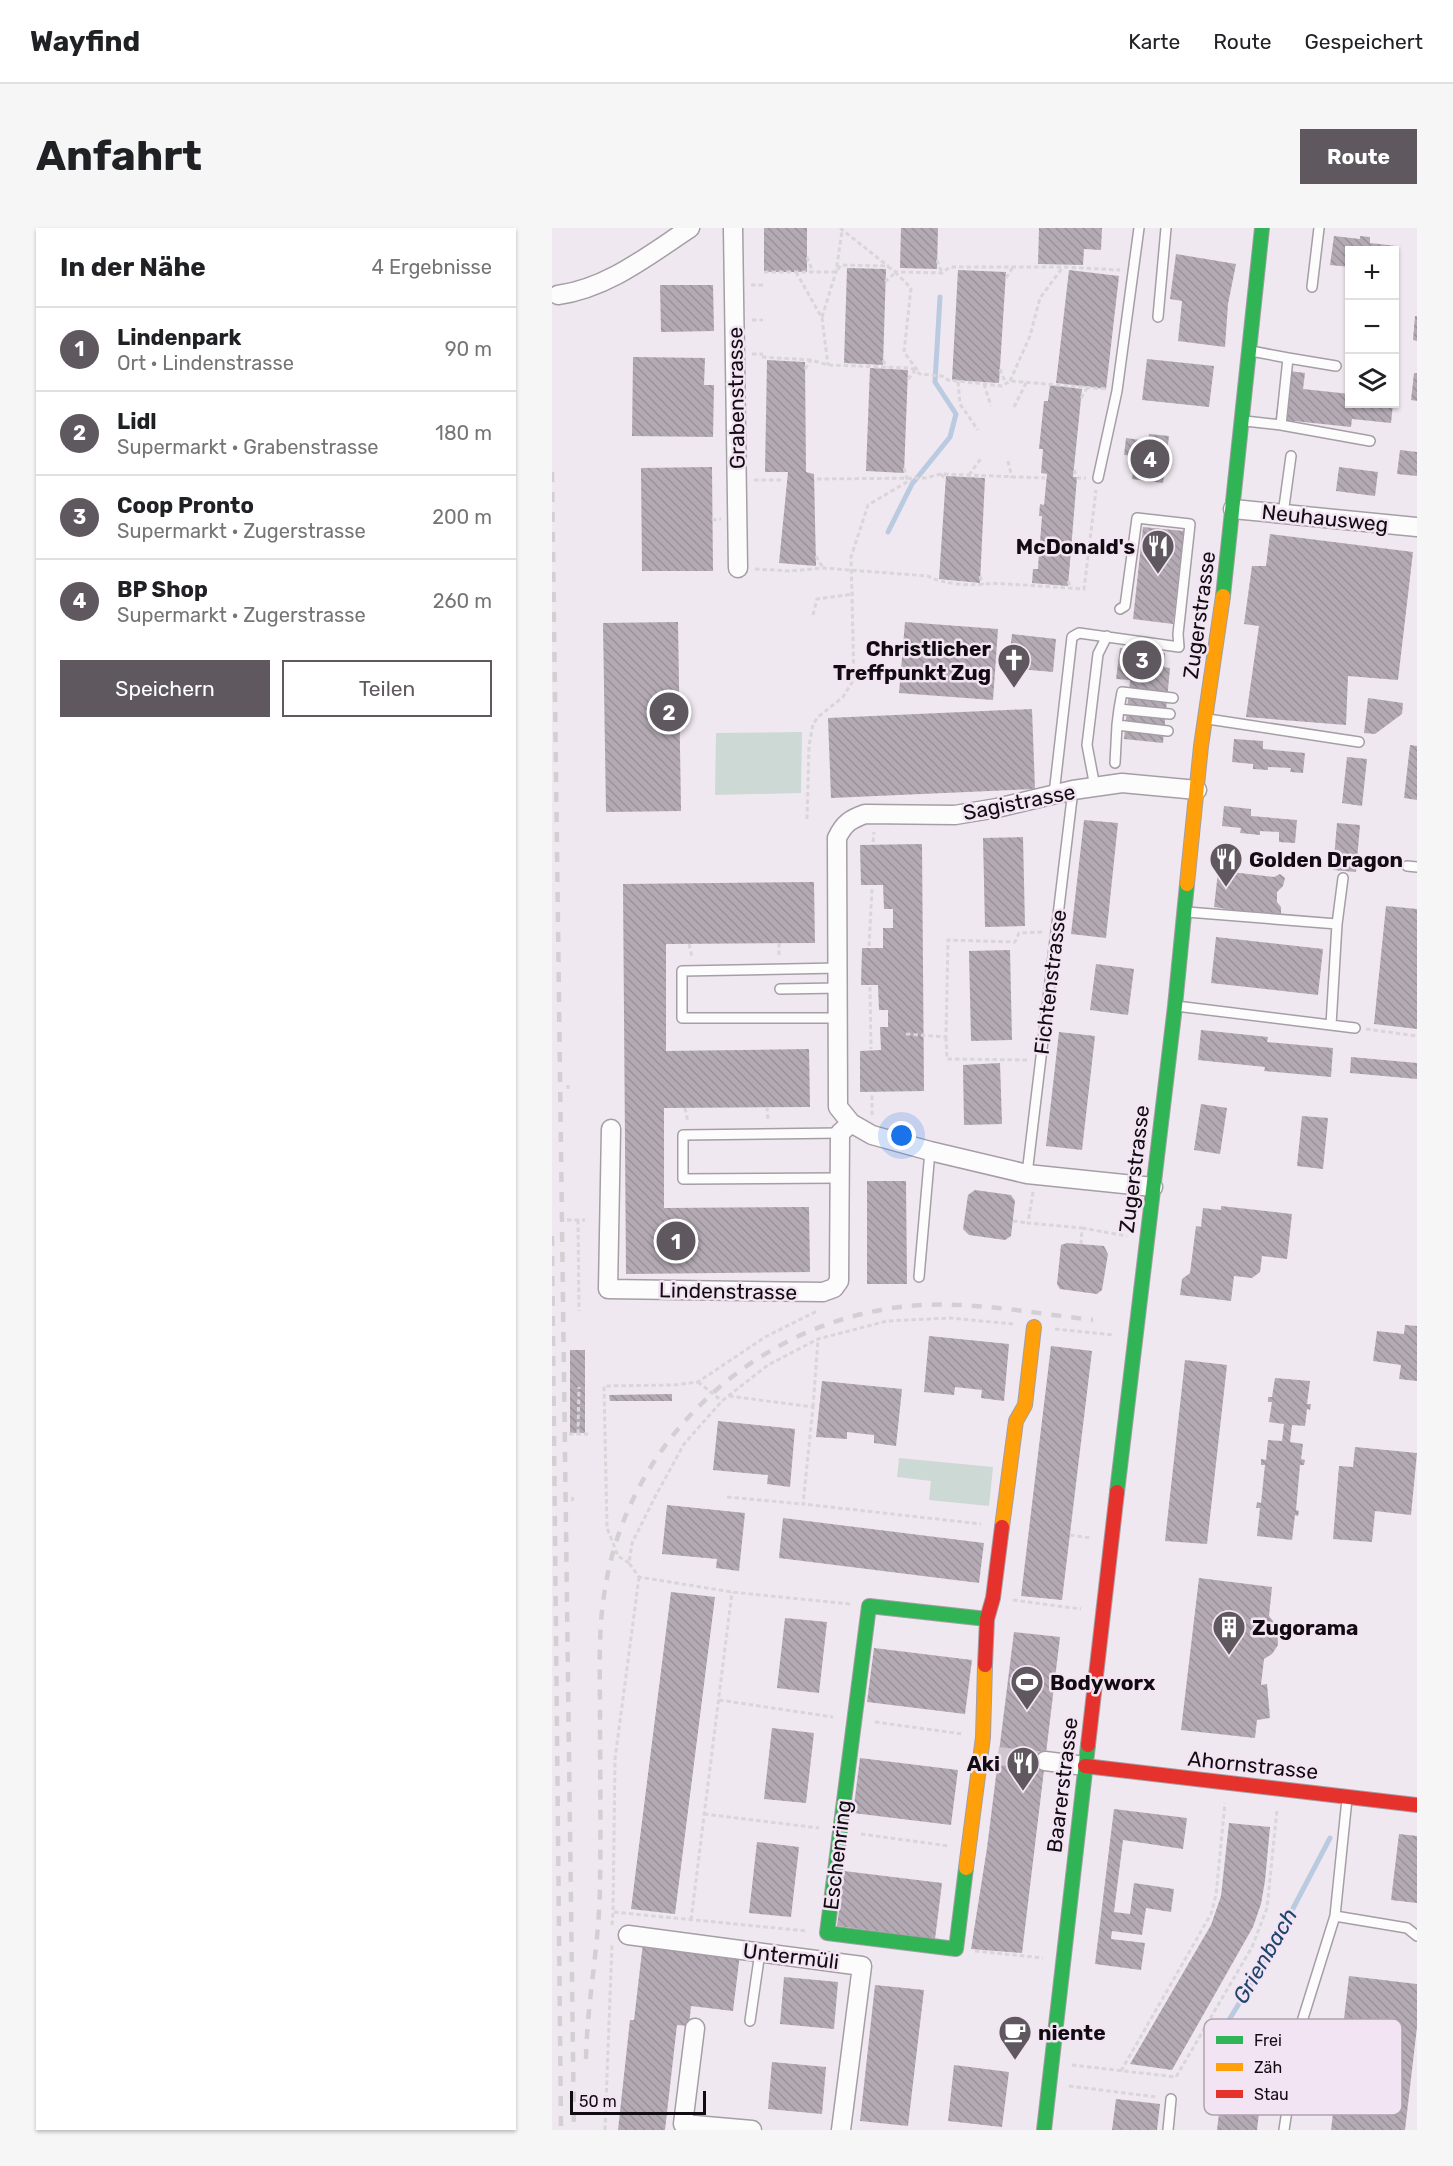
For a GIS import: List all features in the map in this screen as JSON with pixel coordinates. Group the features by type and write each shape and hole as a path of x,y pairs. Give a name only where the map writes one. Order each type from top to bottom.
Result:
{"main road":[{"name":"Zugerstrasse","path":"1136,1337 1175,1006 1205,718 1217,644 1233,509 1262,228"},
{"path":"956,1949 990,1754 987,1619 993,1598 1016,1421 1026,1405 1034,1327"},
{"name":"Baarerstrasse","path":"1044,2130 1136,1337"},
{"path":"869,1606 987,1619"},
{"name":"Eschenring","path":"869,1606 827,1933 956,1949"},
{"name":"Ahornstrasse","path":"1085,1766 1417,1805"}],"street":[{"path":"558,295 585,289 621,274 690,228"},
{"name":"Grabenstrasse","path":"734,228 738,568"},
{"name":"Neuhausweg","path":"1233,509 1417,527"},
{"name":"Sagistrasse","path":"838,968 837,838 843,826 852,818 865,814 955,815 997,808 1073,790 1122,783 1197,790"},
{"path":"834,1288 839,1281 838,1178 845,1128 838,1107 838,968"},
{"path":"845,1128 1031,1175 1153,1187"},
{"name":"Lindenstrasse","path":"611,1130 609,1289 824,1293 834,1288"},
{"path":"1045,1761 1085,1766"},
{"name":"Untermüli","path":"628,1935 862,1966 842,2130"},
{"path":"694,2028 683,2124 745,2130"}],"lane":[{"path":"1098,478 1118,391 1139,228"},
{"path":"1158,317 1166,228"},
{"path":"1312,287 1319,228"},
{"path":"1250,351 1336,366"},
{"path":"1281,425 1288,358"},
{"path":"1242,420 1370,441"},
{"path":"1283,514 1291,456"},
{"path":"1054,794 1072,637 1079,633 1179,647 1178,634 1190,524 1137,518 1125,606 1119,609"},
{"path":"1095,787 1087,745 1098,654 1107,636"},
{"path":"1115,763 1122,692 1173,698"},
{"path":"1119,709 1170,714"},
{"path":"1205,718 1359,742"},
{"path":"1117,725 1168,731"},
{"name":"Fichtenstrasse","path":"1031,1175 1041,1060 1073,790"},
{"path":"1331,1025 1337,924 1343,878"},
{"path":"1184,911 1337,924"},
{"path":"838,968 682,971 682,1018 839,1018"},
{"path":"780,989 839,988"},
{"path":"1175,1006 1355,1028"},
{"path":"838,1178 683,1179 683,1135 845,1128"},
{"path":"919,1277 930,1151"},
{"path":"1303,2019 1335,1916 1347,1797"},
{"path":"1335,1916 1407,1928 1417,1936"},
{"path":"750,2021 760,1952"},
{"path":"1168,2130 1171,2099"},
{"path":"1284,2130 1286,2115"}],"path":[{"path":"841,229 896,272 911,288 904,352 920,374"},
{"path":"822,318 836,272 841,229"},
{"path":"807,257 813,272"},
{"path":"937,260 942,273"},
{"path":"836,272 841,265 887,266 896,272 942,273 950,267 1074,266 1133,271"},
{"path":"1006,278 1013,267"},
{"path":"762,357 811,360 828,365 911,368 920,374 942,376 958,382 1002,386 1010,381 1030,336 1040,298 1063,267"},
{"path":"1112,270 1114,275"},
{"path":"764,272 836,272"},
{"path":"796,272 822,318 828,365"},
{"path":"885,282 896,272"},
{"path":"805,369 811,360"},
{"path":"883,360 887,367"},
{"path":"1000,369 1006,384"},
{"path":"908,379 915,371"},
{"path":"1010,381 1118,391"},
{"path":"958,382 960,404 978,430"},
{"path":"1014,407 1026,383"},
{"path":"984,384 991,406"},
{"path":"1081,398 1088,388"},
{"path":"969,475 982,457"},
{"path":"1008,461 1012,478"},
{"path":"904,468 911,479"},
{"path":"1074,470 1078,479"},
{"path":"941,474 946,480"},
{"path":"817,479 911,479 941,474 1045,478"},
{"path":"738,568 791,571 823,568 928,576 936,581 983,585 991,583 1084,589 1098,478"},
{"path":"807,819 809,746 813,724 818,717 843,697 854,679 854,594 851,557 868,505 911,479"},
{"path":"737,480 784,480"},
{"path":"816,556 823,568"},
{"path":"980,576 983,585"},
{"path":"1068,581 1071,588"},
{"path":"813,615 817,599 854,594"},
{"path":"869,946 872,889"},
{"path":"1041,1060 947,1059 948,940 1015,942 1019,933 1056,932"},
{"path":"870,987 871,1049"},
{"path":"1355,1028 1417,1036"},
{"path":"906,1034 946,1037"},
{"path":"1028,1223 1031,1175"},
{"path":"567,1220 585,1220"},
{"path":"578,1220 579,1311"},
{"path":"1013,1221 1082,1228 1147,1239"},
{"path":"1081,1244 1082,1228"},
{"path":"605,2130 613,1912 615,1759 639,1577 629,1563 618,1556 607,1528 604,1386 674,1385 698,1382 765,1337 830,1304 834,1288"},
{"path":"629,1563 632,1543 684,1444 722,1401 768,1365 818,1339 887,1322 950,1318 1136,1337"},
{"path":"803,1504 818,1339"},
{"path":"698,1382 722,1401"},
{"path":"578,1434 579,1387"},
{"path":"729,1396 813,1407"},
{"path":"569,1434 588,1434"},
{"path":"727,1497 1002,1526"},
{"path":"1070,1535 1089,1538"},
{"path":"639,1577 732,1592 869,1606"},
{"path":"691,1920 732,1592"},
{"path":"993,1598 1103,1611"},
{"path":"1121,2071 1211,1914 1216,1895 1226,1784"},
{"path":"1210,2019 1252,1947 1267,1908 1280,1790"},
{"path":"613,1912 827,1933"},
{"path":"956,1949 1063,1960"},
{"path":"1053,2061 1176,2077 1204,2029"},
{"path":"1051,2084 1171,2099"}],"shaded area":[{"path":"802,732 801,793 715,795 716,733"},
{"path":"899,1458 993,1467 989,1506 929,1500 931,1481 897,1477"}],"building":[{"path":"764,228 807,228 807,272 764,272"},
{"path":"901,228 938,228 937,269 900,268"},
{"path":"1039,228 1102,228 1101,250 1084,249 1083,265 1038,264"},
{"path":"1334,236 1360,239 1360,236 1370,237 1370,243 1396,246 1345,246 1345,266 1330,265"},
{"path":"1176,254 1236,264 1228,304 1225,347 1178,341 1182,301 1170,299"},
{"path":"847,268 886,269 883,365 844,363"},
{"path":"958,270 1006,272 999,383 952,380"},
{"path":"1069,270 1119,276 1106,389 1056,383"},
{"path":"660,285 713,285 714,331 661,332"},
{"path":"1415,316 1417,316 1417,341 1413,340"},
{"path":"633,357 705,358 704,385 714,385 713,437 632,436"},
{"path":"1147,359 1214,366 1209,407 1142,400"},
{"path":"767,360 805,362 806,472 814,474 816,566 779,563 788,472 765,472"},
{"path":"870,368 908,370 904,473 866,471"},
{"path":"1282,370 1305,373 1303,389 1345,393 1345,408 1393,408 1391,423 1352,419 1351,427 1294,421 1294,424 1275,422"},
{"path":"1414,373 1417,373 1417,401 1411,400"},
{"path":"1050,385 1082,389 1073,477 1077,477 1068,586 1032,583 1033,569 1038,569 1039,552 1035,543 1040,542 1042,516 1039,516 1040,504 1044,505 1047,474 1041,473 1043,449 1039,449 1044,401 1048,401"},
{"path":"1149,434 1169,436 1163,483 1132,479 1135,456 1124,455 1126,438 1148,441"},
{"path":"1400,450 1417,452 1417,476 1397,474"},
{"path":"712,467 713,571 642,571 641,468"},
{"path":"1339,467 1378,472 1375,496 1336,491"},
{"path":"946,476 985,478 980,583 939,579"},
{"name":"McDonald's","path":"1143,527 1184,531 1173,624 1133,619"},
{"path":"1270,534 1413,552 1398,680 1348,676 1346,725 1246,717 1259,626 1244,624 1252,566 1266,566"},
{"path":"678,622 681,811 606,812 603,623"},
{"path":"905,622 998,629 993,700 899,693"},
{"path":"1012,634 1056,639 1053,672 1008,668"},
{"path":"1120,648 1165,653 1164,667 1170,668 1163,743 1124,739 1130,680 1116,679"},
{"path":"1368,698 1403,703 1402,714 1375,734 1364,733"},
{"path":"1032,709 1035,789 831,798 828,718"},
{"path":"1234,739 1263,741 1263,749 1305,753 1303,773 1290,772 1291,768 1253,769 1253,764 1232,762"},
{"path":"1410,745 1417,746 1417,800 1404,798"},
{"path":"1347,757 1367,759 1362,806 1342,803"},
{"path":"1224,806 1251,809 1251,816 1297,820 1295,843 1279,842 1279,832 1260,831 1260,835 1240,833 1241,828 1222,826"},
{"path":"1084,820 1118,823 1106,938 1071,934"},
{"path":"1337,823 1360,825 1356,872 1333,870"},
{"path":"1023,837 1025,926 985,927 983,838"},
{"path":"922,844 924,1091 860,1092 860,1051 881,1050 880,1027 888,1027 888,1010 879,1010 878,985 861,985 862,948 883,948 883,928 893,928 893,909 884,909 883,885 861,885 860,845"},
{"path":"1222,868 1230,868 1231,872 1274,877 1280,874 1285,878 1283,886 1277,892 1281,918 1214,907 1218,872"},
{"path":"814,882 815,943 666,944 666,1051 809,1049 810,1107 664,1108 664,1208 809,1207 810,1272 626,1274 623,884"},
{"path":"1386,906 1417,909 1417,1029 1374,1024"},
{"path":"1216,937 1323,949 1318,995 1211,983"},
{"path":"1010,950 1012,1040 971,1041 969,951"},
{"path":"1096,964 1134,969 1128,1015 1090,1010"},
{"path":"1201,1030 1268,1037 1267,1042 1333,1048 1331,1077 1264,1071 1265,1067 1198,1060"},
{"path":"1059,1032 1095,1036 1082,1150 1046,1146"},
{"path":"1351,1057 1417,1063 1417,1079 1350,1073"},
{"path":"1000,1063 1002,1124 964,1125 963,1065"},
{"path":"1201,1104 1227,1108 1220,1154 1194,1150"},
{"path":"1302,1116 1328,1118 1323,1169 1297,1166"},
{"path":"867,1181 906,1181 907,1284 867,1284"},
{"path":"975,1190 1011,1195 1015,1201 1011,1236 1005,1240 969,1235 963,1229 968,1195"},
{"path":"1221,1206 1292,1214 1287,1259 1262,1256 1260,1272 1252,1278 1234,1276 1231,1301 1180,1295 1182,1279 1190,1273 1196,1226 1201,1227 1203,1208 1221,1210"},
{"path":"1067,1243 1104,1246 1108,1254 1102,1290 1097,1294 1060,1289 1057,1284 1061,1245"},
{"path":"1405,1325 1417,1326 1417,1381 1399,1379 1401,1365 1373,1361 1377,1331 1404,1334"},
{"path":"929,1336 1009,1344 1004,1401 981,1398 982,1390 955,1387 954,1395 924,1392"},
{"path":"1051,1346 1092,1351 1062,1600 1021,1596"},
{"path":"570,1350 585,1350 585,1433 570,1433"},
{"path":"1185,1360 1227,1365 1207,1544 1165,1541"},
{"path":"1275,1378 1310,1381 1307,1404 1311,1404 1310,1410 1307,1409 1305,1426 1292,1425 1290,1442 1303,1444 1301,1459 1305,1460 1304,1465 1300,1465 1296,1510 1299,1511 1298,1516 1295,1515 1292,1540 1257,1536 1260,1508 1256,1508 1257,1502 1261,1503 1265,1465 1261,1465 1261,1459 1266,1460 1268,1440 1282,1441 1283,1433 1284,1424 1269,1422 1272,1402 1268,1402 1268,1397 1272,1397"},
{"path":"822,1381 902,1389 896,1446 874,1443 874,1435 847,1432 847,1439 816,1437"},
{"path":"672,1394 672,1401 610,1401 609,1395"},
{"path":"718,1421 795,1429 790,1487 767,1484 768,1475 713,1470"},
{"path":"1355,1447 1417,1453 1411,1515 1375,1511 1372,1542 1333,1539 1339,1466 1353,1467"},
{"path":"667,1505 745,1513 739,1571 716,1568 717,1559 662,1554"},
{"path":"783,1518 984,1543 979,1583 779,1558"},
{"name":"Zugorama","path":"1199,1578 1272,1587 1269,1616 1277,1626 1278,1645 1272,1654 1264,1659 1261,1685 1267,1684 1270,1718 1257,1720 1255,1738 1181,1730"},
{"path":"671,1592 715,1597 675,1914 631,1909"},
{"path":"785,1618 827,1622 819,1693 777,1688"},
{"path":"1014,1632 1060,1637 1022,1953 971,1949 987,1848"},
{"path":"874,1648 972,1660 965,1714 867,1702"},
{"path":"772,1728 814,1733 806,1803 764,1799"},
{"path":"860,1758 958,1770 951,1825 853,1813"},
{"path":"1114,1809 1187,1818 1183,1849 1123,1840 1114,1912 1130,1914 1134,1883 1174,1889 1171,1912 1146,1908 1142,1935 1112,1931 1111,1939 1145,1943 1141,1970 1095,1964"},
{"path":"1229,1823 1270,1827 1265,1881 1261,1904 1253,1927 1172,2070 1130,2064 1211,1925 1221,1896"},
{"path":"1399,1834 1417,1836 1417,1903 1391,1900"},
{"path":"757,1842 799,1847 791,1917 749,1913"},
{"path":"844,1871 942,1883 935,1939 837,1926"},
{"path":"643,1943 740,1954 733,2011 691,2006 689,2026 677,2025 665,2130 618,2130 630,2020 634,2020"},
{"path":"1349,1976 1417,1984 1417,2027 1405,2130 1331,2130 1333,2115 1402,2115 1402,2019 1344,2019"},
{"path":"784,1977 838,1982 834,2029 780,2024"},
{"path":"875,1985 924,1990 908,2126 860,2121"},
{"path":"772,2062 826,2067 822,2114 768,2109"},
{"path":"954,2065 1009,2072 1002,2127 948,2121"},
{"path":"1116,2099 1160,2104 1157,2130 1112,2130"},
{"path":"1219,2115 1259,2115 1257,2130 1217,2130"}],"waterway":[{"path":"888,532 912,484 950,437 956,414 935,382 940,297"},
{"name":"Grienbach","path":"1230,2019 1268,1956 1330,1838"}],"tunnel":[{"path":"998,1756 1045,1761"}],"railway":[{"path":"552,472 574,2130"},
{"path":"552,1236 561,2130"},
{"path":"586,2059 599,1904 600,1650 605,1589 618,1535 640,1485 669,1440 706,1400 748,1365 795,1338 846,1318 900,1307 948,1305 997,1308 1093,1320"}],"traffic: fast":[{"path":"1223,596 1262,228"},
{"path":"1117,1492 1175,1006 1187,884"},
{"path":"966,1868 956,1949 827,1933 869,1606 987,1619"},
{"path":"1044,2130 1088,1745"}],"traffic: slow":[{"path":"1187,884 1201,746 1223,596"},
{"path":"1002,1527 1016,1421 1025,1405 1034,1327"},
{"path":"966,1868 983,1737 985,1665"}],"traffic: jam":[{"path":"1088,1745 1117,1492"},
{"path":"985,1665 987,1619 993,1598 1002,1527"},
{"path":"1085,1766 1417,1805"}],"place":[{"name":"BP Shop","path":"1150,459"},
{"name":"McDonald's","path":"1158,575"},
{"name":"Coop Pronto","path":"1142,660"},
{"name":"Christlicher Treffpunkt Zug","path":"1014,689"},
{"name":"Lidl","path":"669,712"},
{"name":"Golden Dragon","path":"1226,888"},
{"name":"Lindenpark","path":"676,1241"},
{"name":"Zugorama","path":"1229,1656"},
{"name":"Bodyworx","path":"1027,1711"},
{"name":"Aki","path":"1023,1792"},
{"name":"niente","path":"1015,2061"}]}
